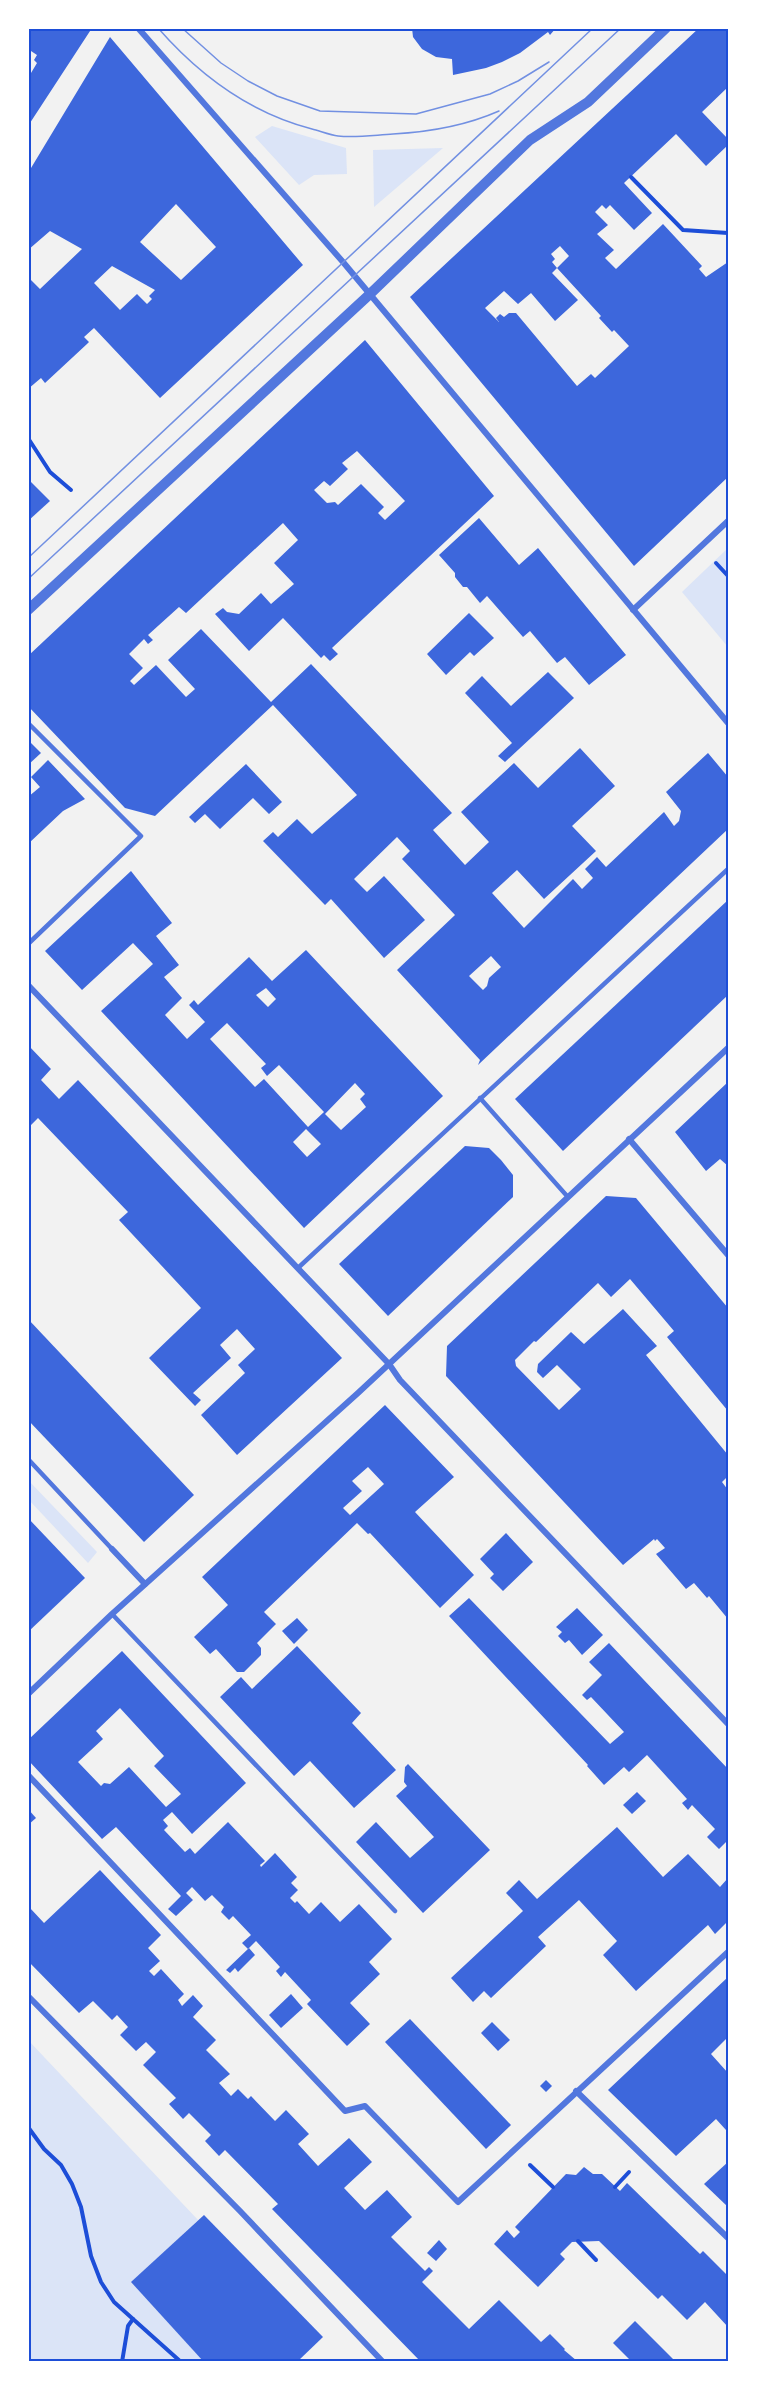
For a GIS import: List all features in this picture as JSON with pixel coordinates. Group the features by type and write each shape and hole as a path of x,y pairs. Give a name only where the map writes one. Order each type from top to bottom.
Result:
{"street":[{"path":"138,28 370,294 729,723"},
{"path":"28,610 370,294 530,140 588,102 666,28"},
{"path":"633,610 729,521"},
{"path":"28,985 299,1267 389,1364 400,1380 729,1724"},
{"path":"28,1694 112,1614 389,1364 567,1196 729,1048"},
{"path":"629,1139 729,1256"},
{"path":"112,1548 145,1584"},
{"path":"28,1775 345,2110 365,2106 458,2202 729,1952"},
{"path":"28,1996 240,2211 383,2361"},
{"path":"576,2091 729,2238"}],"lane":[{"path":"28,723 141,836 28,944"},
{"path":"299,1267 729,869"},
{"path":"480,1098 567,1196"},
{"path":"28,1459 112,1548"},
{"path":"112,1614 395,1911"}],"path":[{"path":"631,177 683,230 729,233"},
{"path":"28,438 50,472 71,490"},
{"path":"28,2127 44,2150 61,2165 72,2184 81,2207 91,2256 101,2282 114,2302 181,2361"},
{"path":"514,2150 553,2187"},
{"path":"578,2241 596,2260"},
{"path":"122,2361 128,2326 133,2319"}],"shaded area":[{"path":"272,126 346,148 347,174 314,175 299,185 255,137"},
{"path":"443,148 374,207 373,150"},
{"path":"728,548 728,647 682,592"},
{"path":"28,1480 97,1552 88,1563 29,1500"},
{"path":"28,2040 198,2220 132,2282 203,2361 29,2361"}],"building":[{"path":"28,28 92,28 28,126 28,78 37,63 34,60 37,55 28,49"},
{"path":"412,28 556,28 550,35 548,32 520,53 502,62 453,75 452,59 436,57 422,49 413,37"},
{"path":"699,28 728,28 728,87 702,112 728,139 728,145 706,166 676,134 624,183 652,213 634,230 610,205 606,209 602,205 595,212 608,225 597,234 614,250 605,258 616,269 663,224 702,266 699,269 706,277 728,262 728,477 634,566 410,297","holes":["560,246 569,256 557,268 552,262 555,259 551,254","557,268 601,316 599,318 612,332 614,330 629,346 595,378 591,374 577,386 516,313 509,313 504,317 500,314 496,318 499,322 485,308 504,291 518,304 531,293 555,321 578,300 552,273"]},
{"path":"110,37 303,265 160,398 94,328 84,337 89,342 45,383 41,378 28,389 28,277 40,289 82,249 50,231 28,250 28,173","holes":["176,204 216,247 181,280 140,242","112,266 155,290 149,296 152,299 147,304 137,294 120,310 94,283"]},
{"path":"365,340 494,496 332,648 338,654 330,661 324,655 321,658 283,618 249,651 215,614 223,608 227,612 239,614 261,593 271,604 294,584 274,563 298,540 283,523 186,613 179,607 148,635 153,640 148,644 144,639 129,654 143,668 130,681 134,685 156,665 186,697 195,689 168,660 201,629 271,702 311,664 452,813 433,830 465,865 489,842 461,812 514,763 538,788 580,748 615,786 572,826 596,851 544,899 517,870 492,893 524,928 573,879 582,889 593,878 585,869 597,857 606,867 664,812 674,826 679,821 681,811 666,792 708,753 728,777 728,829 478,1065 480,1060 397,970 455,915 402,859 410,851 397,837 354,879 367,892 384,876 425,920 384,958 331,899 325,905 263,841 273,832 278,837 297,819 312,834 357,795 273,705 155,816 125,808 28,706 28,656","holes":["357,451 405,501 385,520 378,513 384,507 361,484 338,505 335,502 327,503 314,490 324,481 330,486 348,469 342,463","491,956 501,967 489,978 483,990 469,976"]},
{"path":"28,479 50,501 28,521"},
{"path":"479,518 519,565 538,548 626,655 589,685 565,657 557,663 530,631 523,637 487,596 480,603 467,587 463,587 455,577 455,573 439,555"},
{"path":"469,613 494,638 474,656 470,652 446,675 427,654"},
{"path":"548,672 574,698 505,762 498,756 512,743 465,693 482,676 511,706"},
{"path":"28,740 41,753 28,765"},
{"path":"48,760 85,799 63,811 28,844 28,797 40,787 31,777"},
{"path":"246,764 282,802 269,814 253,798 220,829 205,814 195,823 189,817"},
{"path":"131,871 172,923 156,936 179,965 164,977 182,998 165,1015 187,1039 205,1022 189,1005 194,1000 198,1005 249,957 272,981 306,950 443,1096 304,1228 101,1011 153,964 133,943 82,990 45,951","holes":["266,988 276,999 268,1007 256,995","227,1023 266,1064 261,1068 267,1076 279,1065 324,1112 308,1127 264,1079 255,1087 210,1039","355,1083 365,1094 360,1099 366,1107 341,1130 325,1114","306,1129 321,1144 307,1157 293,1142"]},
{"path":"728,900 728,995 563,1151 515,1099"},
{"path":"28,1045 51,1069 41,1080 59,1099 78,1080 342,1358 237,1455 201,1415 245,1373 238,1365 255,1349 237,1329 220,1345 231,1358 193,1393 201,1400 195,1406 149,1358 201,1308 119,1220 128,1212 38,1118 28,1128"},
{"path":"728,1082 728,1166 720,1159 706,1171 675,1132"},
{"path":"465,1146 489,1148 501,1160 513,1175 513,1197 388,1316 339,1264"},
{"path":"606,1196 636,1198 728,1308 728,1411 667,1337 674,1331 630,1279 611,1297 598,1283 515,1360 516,1366 559,1410 581,1389 557,1365 543,1378 537,1372 538,1364 571,1332 584,1344 623,1309 657,1346 646,1355 728,1455 728,1476 722,1482 728,1490 728,1619 709,1596 707,1598 694,1583 686,1589 656,1554 665,1548 657,1539 655,1541 654,1539 623,1565 446,1376 447,1346"},
{"path":"28,1319 194,1495 144,1542 28,1420"},
{"path":"385,1405 454,1477 415,1512 474,1575 440,1608 370,1533 368,1534 357,1523 264,1612 276,1624 257,1643 261,1648 261,1655 244,1672 237,1672 216,1649 210,1654 194,1637 228,1605 202,1577","holes":["368,1467 384,1484 350,1515 343,1508 362,1491 352,1481"]},
{"path":"28,1518 85,1578 28,1632"},
{"path":"506,1533 533,1562 503,1591 490,1578 494,1574 480,1559"},
{"path":"469,1598 610,1744 624,1732 591,1697 587,1700 582,1695 602,1675 589,1662 609,1643 728,1769 728,1840 719,1849 707,1837 715,1829 692,1805 688,1810 682,1803 687,1799 647,1755 629,1772 624,1767 604,1785 449,1616"},
{"path":"577,1608 603,1635 582,1655 569,1640 565,1643 558,1636 562,1632 556,1627"},
{"path":"297,1618 308,1630 294,1644 282,1631"},
{"path":"297,1646 361,1713 352,1723 396,1770 354,1808 310,1761 294,1776 220,1697 241,1677 252,1689"},
{"path":"122,1651 246,1783 192,1834 172,1812 163,1820 168,1826 164,1830 185,1852 190,1848 195,1854 228,1822 265,1861 260,1865 261,1867 275,1853 297,1877 291,1883 298,1890 290,1898 295,1903 297,1901 309,1914 321,1902 340,1922 359,1904 392,1939 369,1962 380,1974 350,2003 370,2024 347,2046 307,2004 311,2000 285,1972 281,1977 276,1971 280,1967 256,1941 248,1949 242,1943 251,1935 233,1916 229,1920 221,1912 224,1907 212,1895 205,1901 192,1887 186,1893 193,1900 176,1916 168,1909 181,1896 116,1827 102,1839 28,1760 28,1740","holes":["120,1708 164,1756 154,1766 181,1794 166,1807 129,1767 110,1784 104,1783 101,1786 78,1762 103,1739 96,1731"]},
{"path":"408,1764 490,1850 423,1913 356,1842 376,1822 410,1858 434,1837 396,1796 407,1786 404,1782 405,1767"},
{"path":"637,1792 646,1801 632,1814 623,1805"},
{"path":"28,1809 36,1818 28,1825"},
{"path":"617,1827 663,1877 688,1854 720,1887 728,1878 728,1921 715,1934 708,1925 636,1991 603,1955 617,1941 579,1900 538,1937 546,1946 491,1998 484,1991 473,2002 451,1978 523,1911 506,1893 519,1880 537,1899"},
{"path":"100,1870 161,1935 148,1948 160,1961 149,1971 154,1976 161,1969 184,1994 178,2000 182,2006 193,1995 203,2006 193,2017 216,2040 206,2050 230,2074 219,2083 231,2096 238,2089 248,2099 251,2096 275,2121 286,2110 309,2134 298,2144 318,2166 349,2138 372,2162 344,2188 365,2210 387,2190 412,2217 391,2237 425,2271 429,2267 433,2271 422,2282 469,2329 499,2300 541,2342 550,2334 577,2361 420,2361 272,2209 278,2204 225,2150 219,2156 205,2141 211,2135 189,2113 183,2119 169,2104 176,2098 143,2065 156,2052 146,2042 136,2051 120,2035 128,2027 117,2015 112,2020 93,2001 79,2013 28,1961 28,1909 30,1908 44,1923"},
{"path":"249,1948 255,1955 238,1972 235,1968 230,1973 226,1970"},
{"path":"728,1977 728,2037 711,2054 728,2073 728,2127 726,2130 716,2119 676,2156 608,2090"},
{"path":"291,1994 303,2008 281,2028 269,2015"},
{"path":"410,2019 511,2125 486,2149 385,2042"},
{"path":"492,2022 510,2040 498,2051 481,2033"},
{"path":"546,2080 552,2086 546,2092 540,2086"},
{"path":"728,2162 728,2207 704,2184"},
{"path":"584,2167 593,2174 602,2174 620,2191 627,2183 700,2254 703,2251 728,2276 728,2327 705,2302 687,2320 662,2295 658,2299 599,2241 572,2242 560,2254 565,2259 538,2287 494,2244 507,2230 514,2238 520,2232 515,2227 566,2174 576,2175"},
{"path":"204,2215 323,2337 298,2361 203,2361 131,2282"},
{"path":"439,2240 447,2249 436,2261 427,2253"},
{"path":"635,2321 675,2361 631,2361 613,2343"}],"tram line":[{"path":"158,28 191,62 247,103 289,122 332,135 359,137 434,130 473,121 499,111"},
{"path":"182,28 221,63 248,81 277,96 320,111 416,114 490,94 518,81 549,62"},
{"path":"28,558 593,28"},
{"path":"28,579 621,28"}]}
